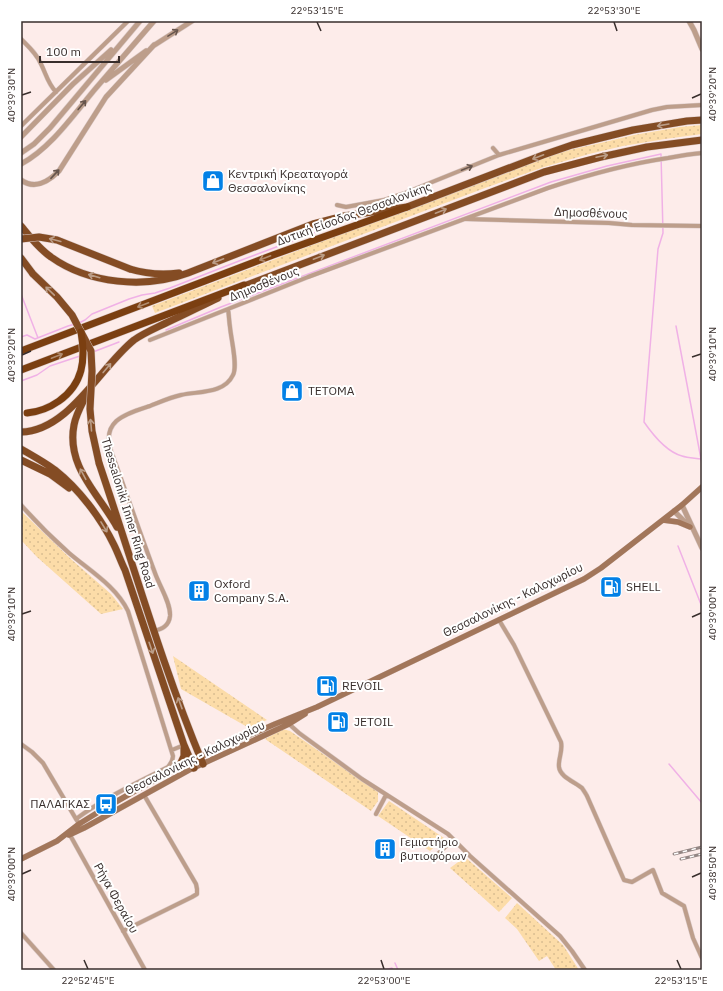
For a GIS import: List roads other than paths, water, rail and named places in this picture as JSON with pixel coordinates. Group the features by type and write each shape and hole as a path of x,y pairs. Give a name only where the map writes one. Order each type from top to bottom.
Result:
{"highway":[{"name":"Δυτική Είσοδος Θεσσαλονίκης","path":"21,351 273,255 407,207 572,145 633,130 702,120"},
{"path":"21,370 544,172 647,147 702,140"},
{"path":"21,226 51,257 74,270 112,281 151,282 179,276 303,227 323,221 344,216 407,207"},
{"path":"21,239 38,237 57,240 139,272 160,274 178,273 196,269"},
{"name":"Thessaloniki Inner Ring Road","path":"21,259 33,274 66,307 77,323 91,351 92,371 90,409 92,431 99,463 126,543 153,632 201,760"},
{"path":"21,432 35,430 57,420 90,388 115,358 136,339 244,286"},
{"path":"24,413 42,410 55,403 67,395 76,383 84,356 81,332"},
{"path":"90,388 80,408 74,425 73,435 75,456 84,478 116,525 126,543"},
{"name":"Thessaloniki Inner Ring Road","path":"21,449 54,469 64,478 94,512 104,526 125,570 184,745 193,765"},
{"path":"23,461 50,474 80,496"},
{"path":"179,767 184,756 184,745"}],"main road":[{"name":"Θεσσαλονίκης - Καλοχωρίου","path":"80,824 144,794 201,760 255,733 317,707 584,579 601,568 702,488"},
{"path":"663,520 678,522 692,529"},
{"name":"Θεσσαλονίκης - Καλοχωρίου","path":"201,760 265,736 317,707"},
{"name":"Θεσσαλονίκης - Καλοχωρίου","path":"62,838 70,835 80,824 140,788 179,767 193,765"},
{"path":"21,859 62,838 80,824"}],"street":[{"path":"21,126 128,21"},
{"path":"21,153 34,144 50,128 140,21"},
{"path":"21,164 42,149 57,135 154,21"},
{"path":"96,88 132,60 192,21"},
{"path":"689,21 702,49"},
{"path":"21,39 39,60 51,87 56,92"},
{"path":"21,137 73,84 122,42"},
{"path":"21,180 32,185 42,184 47,182 59,171 106,97 154,45"},
{"path":"337,205 346,206 384,200 499,156 652,110 667,107 702,105"},
{"path":"493,148 499,156"},
{"path":"464,219 576,179 656,159 702,153"},
{"name":"Δημοσθένους","path":"153,632 166,626 170,610 155,574 111,451 108,439 110,430 113,424 125,415 180,395 214,390 225,385 229,381 233,376 235,365 228,309 308,277 464,219 702,226"},
{"path":"150,340 228,309"},
{"path":"21,505 52,538 109,585 125,605 172,750 173,760 171,764 84,813 80,824"},
{"path":"682,505 702,548"},
{"path":"674,511 692,529"},
{"path":"499,620 514,645 561,742 562,751 559,768 562,774 583,789 624,880 632,882 653,870 662,893 684,906 693,938 702,958"},
{"path":"286,725 362,779 442,830 453,839 560,936 585,970"},
{"path":"21,744 43,763 80,824"},
{"path":"172,750 184,745"},
{"path":"123,931 197,894 196,884 144,794"},
{"path":"376,814 386,795"},
{"name":"Ρήγα Φεραίου","path":"70,835 145,970"},
{"path":"435,858 453,839"},
{"path":"21,933 55,970"}],"waterway":[{"path":"166,330 221,307 551,182 607,166 661,154 663,233 658,249 644,422 656,437 671,451 684,457 701,459 702,465"},
{"path":"79,323 92,314 129,299 170,288 335,225"},
{"path":"21,294 38,338"},
{"path":"21,337 27,335 35,339 75,324"},
{"path":"676,326 701,459"},
{"path":"93,352 119,342"},
{"path":"21,381 37,375 50,366 80,356"},
{"path":"678,546 702,607"},
{"path":"669,764 702,803"},
{"path":"395,963 398,970"},
{"path":"384,970 392,968 393,970"}],"railway":[{"path":"674,854 702,847"},
{"path":"681,859 702,854"}],"place":[{"name":"Κεντρική Κρεαταγορά Θεσσαλονίκης","path":"213,181"},
{"name":"TETOMA","path":"292,391"},
{"name":"SHELL","path":"611,587"},
{"name":"Oxford Company S.A.","path":"199,591"},
{"name":"REVOIL","path":"327,686"},
{"name":"JETOIL","path":"338,722"},
{"name":"ΠΑΛΑΓΚΑΣ","path":"106,804"},
{"name":"Γεμιστήριο βυτιοφόρων","path":"385,849"}]}
